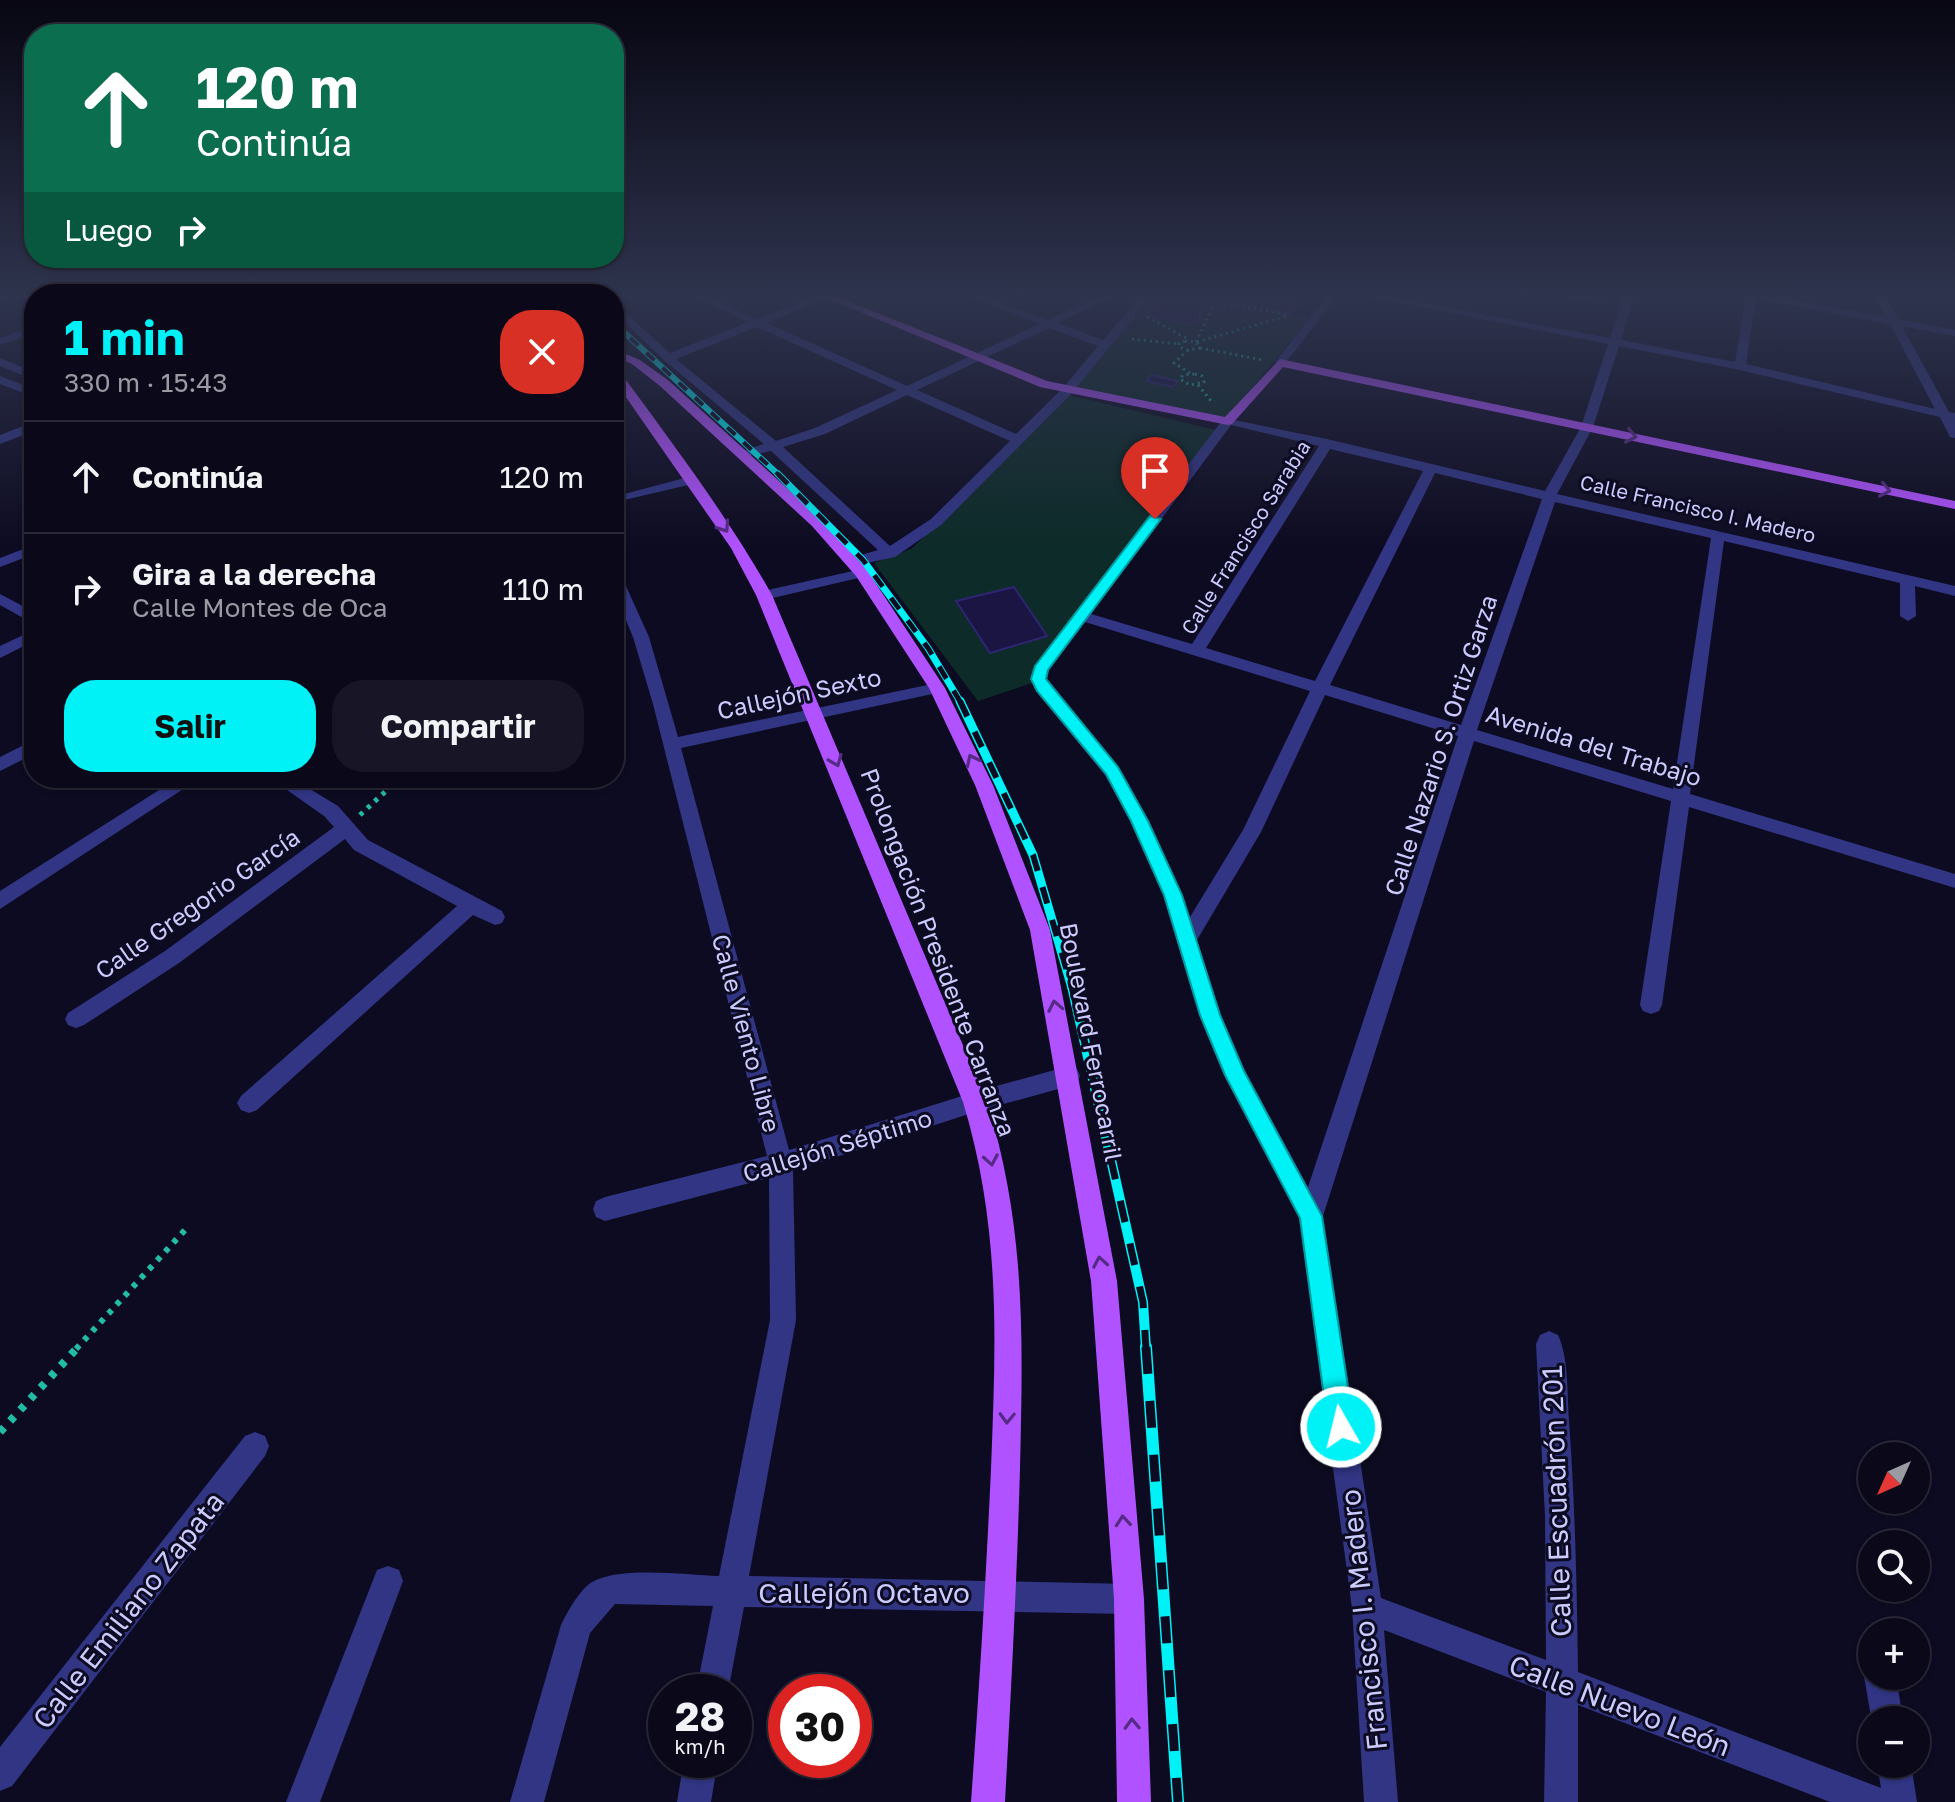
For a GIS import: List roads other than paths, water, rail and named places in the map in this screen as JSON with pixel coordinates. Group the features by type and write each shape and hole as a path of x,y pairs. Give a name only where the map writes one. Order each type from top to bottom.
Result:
{"main road":[{"name":"Boulevard Ferrocarril","path":"660,380 817,523 858,568 937,688 984,785 1040,930 1104,1281 1129,1599 1134,1802"},
{"name":"Calle Francisco I. Madero","path":"1035,380 1068,390 1228,421"},
{"path":"1228,421 1265,380"},
{"path":"1362,380 1955,505"},
{"name":"Prolongación Presidente Carranza","path":"624,386 738,548 764,595 975,1102 992,1166 1004,1242 1010,1325 1001,1592 988,1802"}],"street":[{"path":"695,380 774,446 890,554"},
{"path":"884,380 1018,440"},
{"path":"744,455 820,431 928,380"},
{"path":"764,595 858,568 914,542 958,503 1076,380"},
{"name":"Calle Nazario S. Ortiz Garza","path":"1311,1216 1467,734 1550,495 1587,427 1603,380"},
{"path":"1799,380 1950,416"},
{"path":"1929,380 1950,416 1955,434"},
{"path":"3,384 24,390"},
{"path":"1082,616 1228,421"},
{"name":"Calle Francisco I. Madero","path":"1228,421 1955,591"},
{"path":"0,440 24,430"},
{"name":"Calle Francisco Sarabia","path":"1196,651 1327,443"},
{"path":"1186,941 1252,832 1320,688 1432,467"},
{"path":"624,496 692,480"},
{"path":"1651,1005 1718,536"},
{"path":"0,563 24,553"},
{"path":"1907,580 1908,616"},
{"name":"Calle Viento Libre","path":"624,598 641,637 671,744 781,1164 783,1320 715,1674"},
{"path":"0,599 24,613"},
{"name":"Avenida del Trabajo","path":"1082,616 1955,881"},
{"name":"Francisco I. Madero","path":"1082,616 1041,669 1039,679 1042,687 1112,771 1155,853 1210,1015 1235,1075 1311,1216 1367,1608 1381,1802"},
{"path":"0,653 24,640"},
{"name":"Callejón Sexto","path":"671,744 937,688"},
{"path":"0,765 24,752"},
{"path":"0,901 175,788"},
{"path":"295,788 331,811 361,845 495,917"},
{"name":"Calle Gregorio García","path":"76,1019 172,957 346,828"},
{"path":"249,1103 471,905"},
{"name":"Callejón Séptimo","path":"605,1209 781,1164 975,1102 1069,1076"},
{"name":"Calle Escuadrón 201","path":"1549,1344 1562,1512 1561,1802"},
{"name":"Calle Emiliano Zapata","path":"0,1774 255,1446"},
{"path":"303,1802 355,1675 388,1581"},
{"name":"Callejón Octavo","path":"527,1802 577,1625 600,1595 615,1589 1001,1592 1129,1599"},
{"name":"Calle Nuevo León","path":"1367,1608 1874,1802"},
{"path":"694,1802 698,1778"},
{"path":"1896,1778 1900,1802"}],"railway":[{"path":"676,380 780,476"},
{"path":"780,476 863,560 928,648 961,703"},
{"path":"961,703 1033,855 1072,988"},
{"path":"1072,986 1143,1302 1146,1349"},
{"path":"1146,1347 1178,1802"}]}
